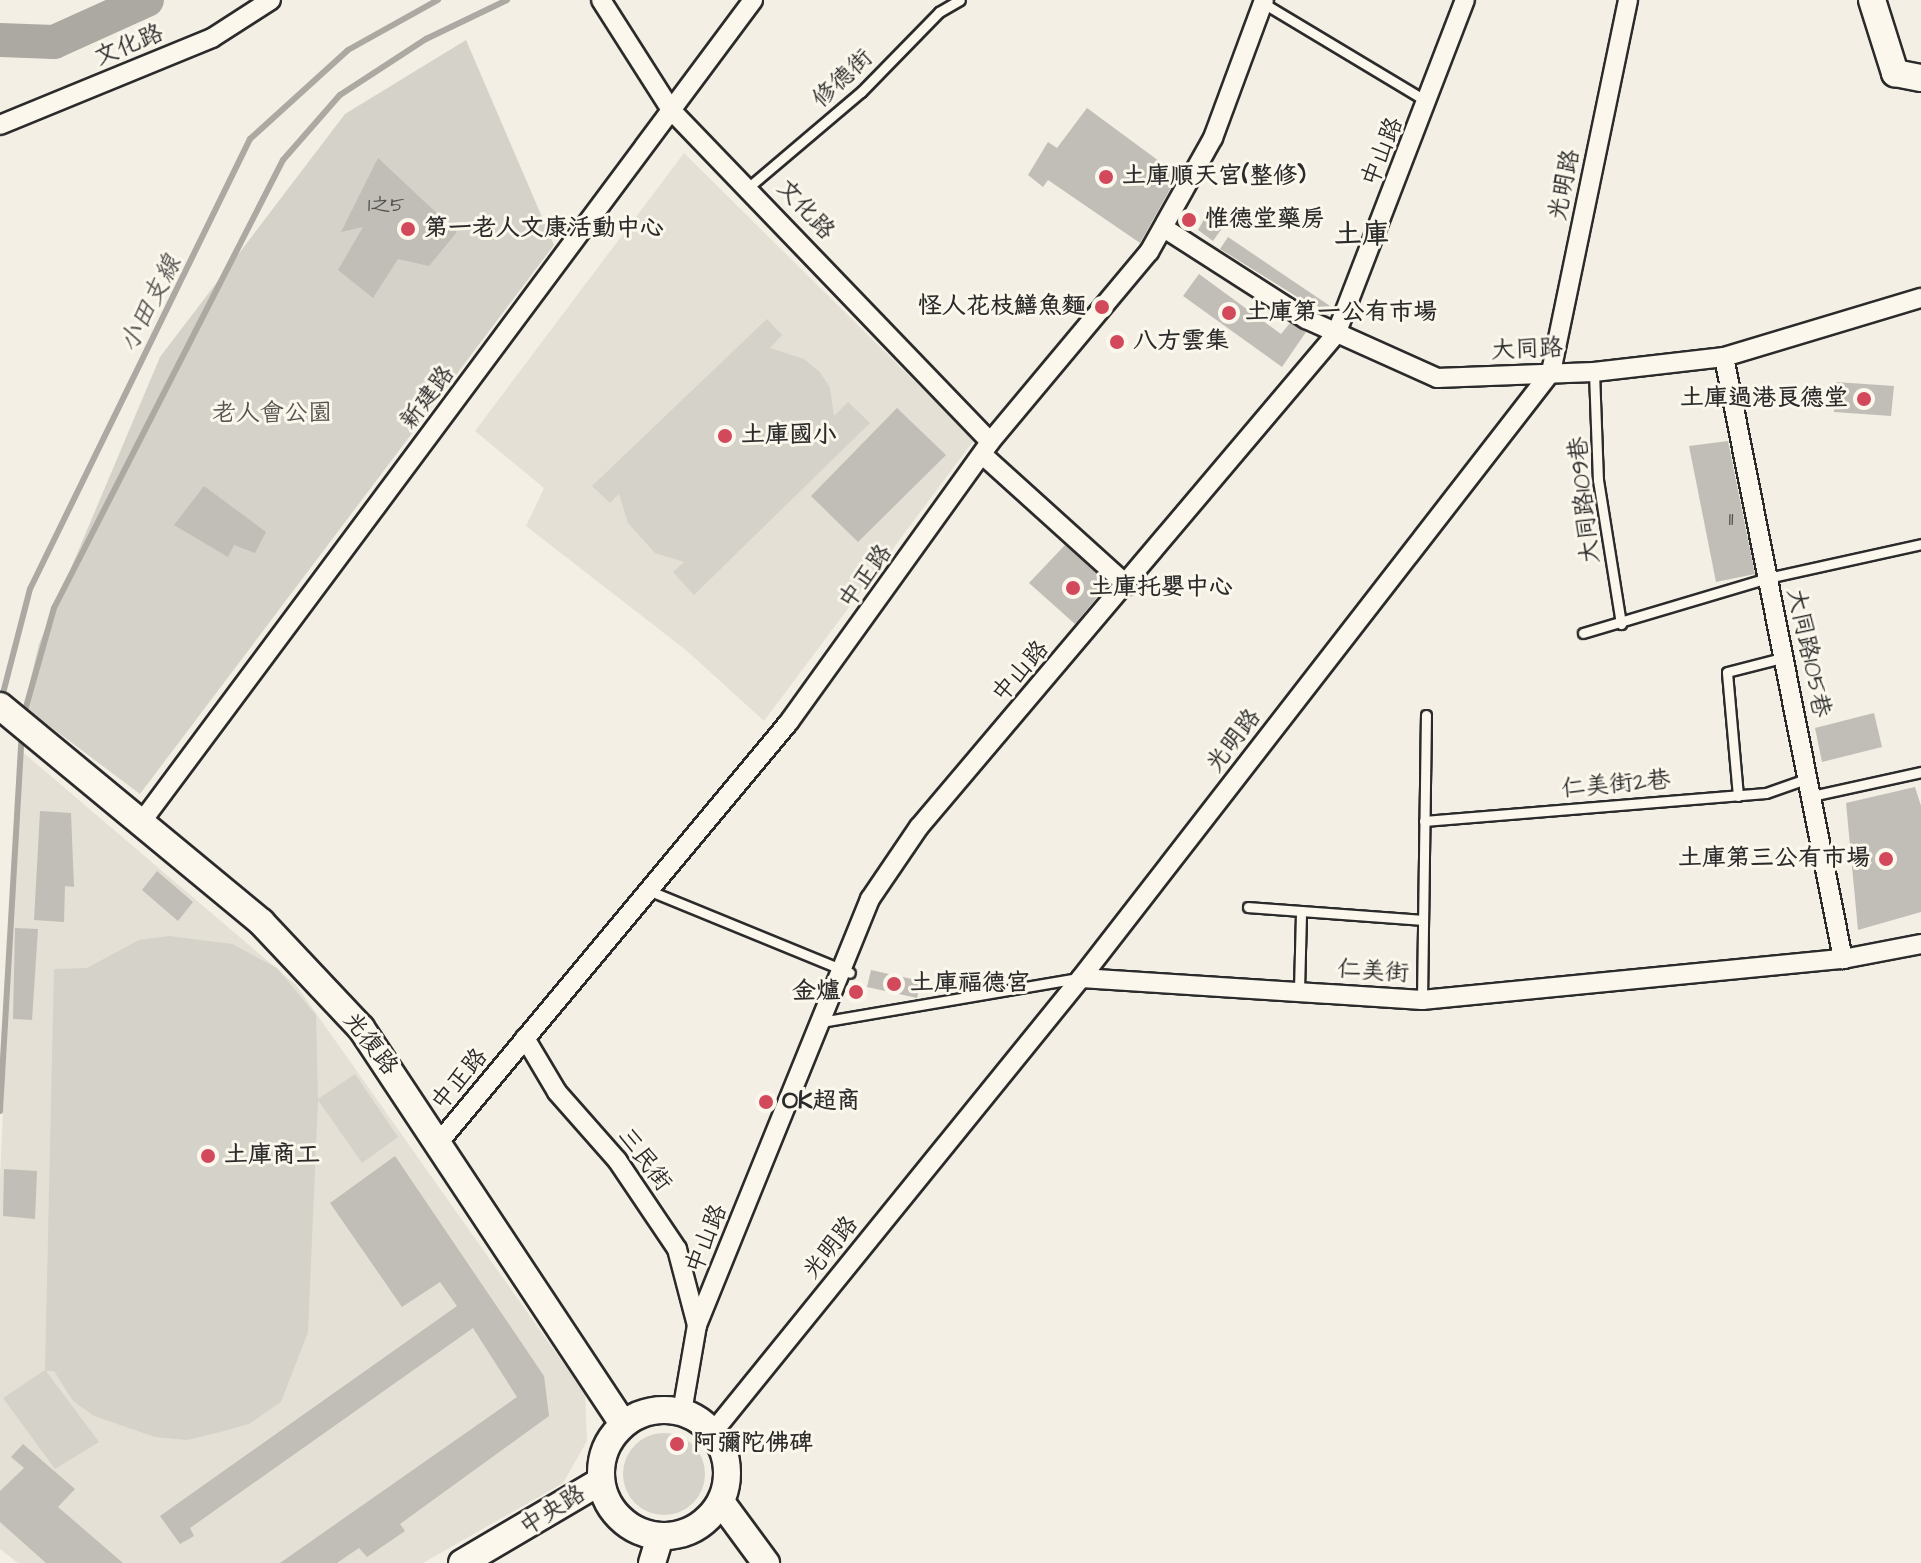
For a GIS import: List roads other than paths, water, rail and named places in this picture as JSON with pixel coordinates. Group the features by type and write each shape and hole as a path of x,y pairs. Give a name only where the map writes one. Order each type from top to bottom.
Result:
{"street":[{"name":"文化路","path":"0,125 212,38 271,0"},
{"name":"文化路","path":"601,0 671,110 750,186 987,449 1127,585"},
{"name":"新建路","path":"140,824 753,0"},
{"name":"中山路","path":"682,1412 697,1325 821,1022 848,972 870,899 919,827 1127,585 1336,334 1429,102 1465,0"},
{"name":"光明路","path":"713,1432 1081,978 1551,372 1628,0"},
{"path":"1872,0 1895,73 1921,78"},
{"name":"中正路","path":"440,1141 789,722 987,449 1164,228 1213,138 1264,1"},
{"name":"大同路","path":"1164,228 1336,334 1437,378 1594,372 1724,357 1921,298"},
{"name":"大同路105巷","path":"1724,357 1786,657 1843,959"},
{"name":"光復路","path":"0,706 261,922 361,1028 440,1141 623,1424"},
{"name":"仁美街","path":"1081,978 1422,1000 1843,959 1921,944"},
{"name":"三民街","path":"525,1038 557,1092 617,1160 677,1249 697,1325"},
{"path":"682,1412 713,1432 727,1466 721,1502 695,1528 660,1536 620,1519 601,1481 601,1460 623,1424 641,1414 682,1412"},
{"name":"中央路","path":"462,1563 601,1481"},
{"path":"721,1502 766,1563"},
{"path":"652,1563 660,1536"}],"lane":[{"name":"修德街","path":"750,186 861,92 939,12 960,0"},
{"path":"1264,1 1429,102"},
{"name":"大同路109巷","path":"1594,372 1598,480 1621,624"},
{"path":"1583,633 1768,578 1921,544"},
{"path":"1738,796 1727,672 1786,657"},
{"path":"1422,1000 1426,715"},
{"name":"仁美街2巷","path":"1424,821 1738,796 1921,772"},
{"path":"648,890 848,972"},
{"path":"1248,907 1423,920"},
{"path":"1299,990 1301,911"},
{"name":"仁美街","path":"821,1022 1081,978"}],"waterway":[{"path":"0,40 54,42 147,0"},
{"name":"小田支線","path":"1,701 30,589 250,139 348,50 438,0"},
{"path":"24,714 54,608 283,160 340,95 426,39 507,0"},
{"path":"0,1111 22,733"}],"place":[{"name":"土庫順天宮(整修)","path":"1106,177"},
{"name":"惟德堂藥房","path":"1189,220"},
{"name":"第一老人文康活動中心","path":"408,229"},
{"name":"怪人花枝鱔魚麵","path":"1102,307"},
{"name":"土庫第一公有市場","path":"1229,313"},
{"name":"八方雲集","path":"1117,342"},
{"name":"土庫過港良德堂","path":"1864,399"},
{"name":"土庫國小","path":"725,436"},
{"name":"土庫托嬰中心","path":"1073,588"},
{"name":"土庫第三公有市場","path":"1886,859"},
{"name":"土庫福德宮","path":"894,984"},
{"name":"金爐","path":"856,992"},
{"name":"OK超商","path":"766,1102"},
{"name":"土庫商工","path":"208,1156"},
{"name":"阿彌陀佛碑","path":"677,1444"}],"district":[{"name":"土庫","path":"1362,235"}],"park label":[{"name":"老人會公園","path":"272,414"}]}
